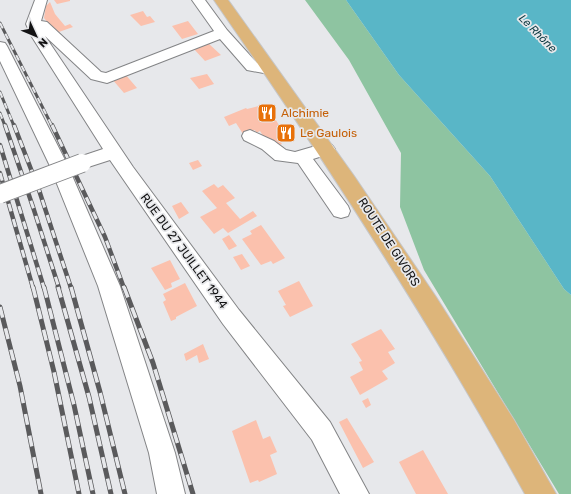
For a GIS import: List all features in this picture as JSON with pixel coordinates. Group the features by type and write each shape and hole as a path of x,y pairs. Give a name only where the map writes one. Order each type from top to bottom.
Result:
{"main road":[{"name":"ROUTE DE GIVORS","path":"221,0 326,149 431,307 541,494"}],"street":[{"path":"41,0 33,24 42,25 96,76 107,78 222,33"},
{"path":"198,0 222,33 252,67 269,69"},
{"name":"RUE DU 27 JUILLET 1944","path":"33,24 39,37 113,152 231,317 321,431 355,494"},
{"path":"0,46 58,164 109,286 162,453 171,494"},
{"path":"250,136 268,145 281,156 295,158 326,149"},
{"path":"0,194 82,162 113,152"},
{"path":"302,156 341,211"}],"green space":[{"path":"305,0 346,0 399,75 490,176 564,289 571,295 571,494 559,494 424,270 400,207 401,153 349,60"}],"water":[{"name":"Le Rhône","path":"346,0 571,0 571,295 564,289 490,176 399,75"}],"building":[{"path":"54,0 70,0 70,1 57,4"},
{"path":"50,2 55,14 65,26 70,24 73,27 56,33 44,18 46,6"},
{"path":"143,11 147,17 150,16 155,22 141,26 130,15"},
{"path":"188,21 198,34 182,39 172,26"},
{"path":"208,43 221,55 205,61 193,48"},
{"path":"125,74 137,88 124,93 112,79"},
{"path":"207,74 214,84 199,89 190,78"},
{"path":"266,104 282,130 288,128 292,135 279,140 282,144 275,147 263,136 260,131 256,133 255,130 243,134 236,123 229,126 224,117 246,108"},
{"path":"198,160 202,166 193,170 189,163"},
{"path":"214,184 218,188 223,185 235,198 226,203 240,219 253,211 257,216 228,233 223,228 214,234 200,217 217,208 202,191"},
{"path":"181,202 189,213 179,219 172,206"},
{"path":"261,225 285,258 273,264 271,261 261,265 242,239 252,234 250,231"},
{"path":"229,235 237,246 229,250 222,239"},
{"path":"242,254 250,266 241,270 233,257"},
{"path":"170,260 180,279 171,283 172,287 165,290 151,268"},
{"path":"299,281 313,306 290,317 283,306 286,305 278,291"},
{"path":"185,283 197,306 171,321 163,302 166,300 163,294"},
{"path":"381,329 395,349 388,352 395,363 382,371 388,379 360,395 350,377 363,370 359,362 362,361 351,344"},
{"path":"203,344 209,359 199,363 197,355 186,361 184,354"},
{"path":"368,398 371,405 366,408 362,401"},
{"path":"347,418 374,462 363,468 339,422"},
{"path":"256,420 263,439 270,436 277,452 270,455 277,474 259,482 258,480 250,483 232,431"},
{"path":"423,450 448,494 416,494 399,462"}],"railway":[{"path":"0,23 52,126"},
{"path":"0,92 14,126"},
{"path":"0,113 5,126"},
{"path":"5,125 59,288"},
{"path":"14,125 39,190 71,288"},
{"path":"52,125 105,237 124,288"},
{"path":"0,145 44,288"},
{"path":"0,173 33,288"},
{"path":"33,287 54,372 79,494"},
{"path":"44,287 74,405 93,494"},
{"path":"58,287 89,397 111,494"},
{"path":"71,287 100,392 125,494"},
{"path":"124,287 153,363 193,494"},
{"path":"0,307 20,386 41,494"}],"place":[{"name":"Alchimie","path":"267,113"},
{"name":"Le Gaulois","path":"286,133"}]}
